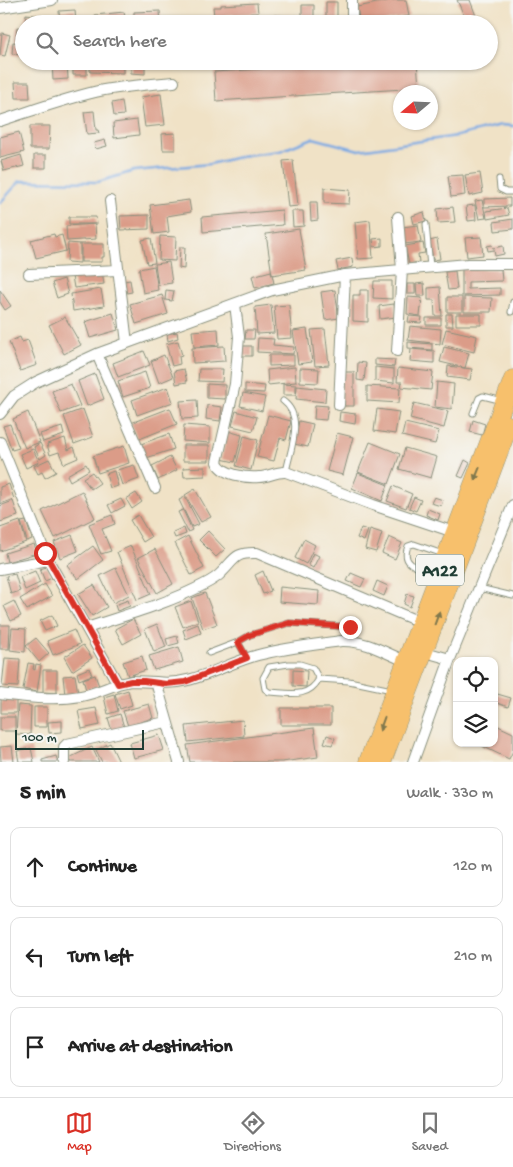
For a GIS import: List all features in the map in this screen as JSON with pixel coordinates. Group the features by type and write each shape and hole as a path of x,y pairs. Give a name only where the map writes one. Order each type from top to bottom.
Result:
{"highway":[{"name":"A122","path":"382,762 425,652 509,407 513,379"},
{"name":"A122","path":"368,762 422,622 454,532 509,407"}],"street":[{"path":"0,8 52,0"},
{"path":"352,0 352,15"},
{"path":"0,122 46,106 102,91 174,82"},
{"path":"110,201 127,343"},
{"path":"397,351 402,270 398,217"},
{"path":"0,414 14,396 25,388 97,354 272,290 345,275 468,264 513,264"},
{"path":"29,274 118,270"},
{"path":"339,405 345,275"},
{"path":"235,304 238,336 234,384 217,462 219,468 247,478 261,478 286,472 373,505 454,532"},
{"path":"97,354 155,488"},
{"path":"0,442 48,560 118,684"},
{"path":"413,762 450,659 513,505"},
{"path":"87,628 150,607 202,586 222,572 232,559 251,553 257,553 422,622"},
{"path":"0,569 48,560"},
{"path":"0,694 46,699 67,698 83,696 131,681 166,684 185,682 247,658 269,652 350,641 366,643 406,661"},
{"path":"425,652 450,659"},
{"path":"156,682 179,762"},
{"path":"64,762 64,747 67,744 166,722"}],"lane":[{"path":"499,179 500,189 506,192 513,192"},
{"path":"426,224 430,267"},
{"path":"511,312 513,302"},
{"path":"473,412 479,398 483,396 509,407"},
{"path":"283,402 290,406 294,416 295,428 286,472"},
{"path":"438,576 411,564 407,559 408,546 414,544 446,555"},
{"path":"478,588 513,596"},
{"path":"209,652 238,642 250,635 289,623 350,627"},
{"path":"238,642 247,658"},
{"path":"300,664 313,668 319,679 314,688 304,693 269,692 264,686 263,678 269,667 300,664"},
{"path":"319,679 349,681 394,691"}],"building":[{"path":"392,0 406,0 409,15 358,15 357,7"},
{"path":"457,0 470,0 476,15 464,15"},
{"path":"326,2 337,2 337,15 326,15"},
{"path":"257,3 258,13 214,15 213,7 221,7 221,5"},
{"path":"302,5 314,5 314,15 302,15"},
{"path":"75,10 75,15 59,15 59,11"},
{"path":"160,11 160,15 134,15 134,12"},
{"path":"124,12 124,15 95,15"},
{"path":"2,33 10,35 5,56 0,55"},
{"path":"13,42 15,42 15,54 12,54"},
{"path":"52,70 68,70 68,79 53,80"},
{"path":"73,70 87,70 87,75 73,75"},
{"path":"90,70 123,70 123,73 90,72"},
{"path":"131,70 145,70 145,74 131,73"},
{"path":"245,70 418,70 419,85 393,85 393,90 216,101 214,72"},
{"path":"15,82 29,82 30,98 16,98"},
{"path":"161,94 165,125 145,127 141,97"},
{"path":"122,101 124,115 114,116 112,103"},
{"path":"94,111 96,130 99,133 87,134 84,112"},
{"path":"137,120 139,135 114,138 113,123"},
{"path":"30,126 50,126 49,149 30,149"},
{"path":"19,132 24,152 0,158 0,137"},
{"path":"175,133 175,150 163,150 162,134"},
{"path":"105,140 107,146 96,149 94,143"},
{"path":"21,155 24,166 4,171 1,161"},
{"path":"34,155 46,155 46,168 34,168"},
{"path":"293,160 298,206 288,207 283,161"},
{"path":"480,173 483,193 469,196 465,175"},
{"path":"463,175 465,195 451,197 448,176"},
{"path":"324,188 350,190 349,204 324,203"},
{"path":"510,198 510,206 484,207 484,199"},
{"path":"189,200 191,212 167,216 169,232 154,234 150,205"},
{"path":"482,200 486,218 479,219 475,201"},
{"path":"310,202 317,202 318,220 311,221"},
{"path":"475,205 476,220 468,221 466,206"},
{"path":"453,207 455,222 438,223 437,209"},
{"path":"507,208 509,215 487,219 486,211"},
{"path":"282,210 283,225 203,232 202,217"},
{"path":"292,211 303,211 304,226 293,227"},
{"path":"424,212 426,221 414,224 412,216"},
{"path":"149,215 149,229 121,230 120,216"},
{"path":"69,217 96,217 97,224 69,224"},
{"path":"513,219 513,229 495,231 494,222"},
{"path":"370,220 373,258 358,259 355,222"},
{"path":"95,224 96,239 67,241 66,226"},
{"path":"418,225 421,242 404,244 402,227"},
{"path":"299,229 306,270 272,275 266,234"},
{"path":"54,234 55,237 62,235 66,251 36,258 31,240"},
{"path":"160,236 176,237 175,261 159,260"},
{"path":"481,237 483,255 467,257 465,238"},
{"path":"151,238 155,263 147,264 142,240"},
{"path":"382,238 382,246 374,247 373,239"},
{"path":"437,239 440,259 433,260 430,241"},
{"path":"68,243 80,244 80,263 67,262"},
{"path":"423,243 425,253 418,254 419,262 409,264 405,246"},
{"path":"81,244 104,244 102,262 81,262"},
{"path":"492,245 493,248 503,246 504,254 495,256 494,250 488,251 487,246"},
{"path":"180,247 185,247 184,269 179,268"},
{"path":"352,258 353,267 338,270 336,261"},
{"path":"169,262 172,283 158,285 155,264"},
{"path":"154,266 158,290 143,293 139,269"},
{"path":"462,269 501,269 502,281 468,282 468,289 500,288 500,295 462,296"},
{"path":"102,271 104,284 74,288 72,276"},
{"path":"271,271 274,283 255,288 252,276"},
{"path":"455,271 457,289 448,290 445,272"},
{"path":"64,279 68,294 57,298 52,283"},
{"path":"130,280 132,292 126,293 124,281"},
{"path":"374,281 392,281 392,299 373,298"},
{"path":"424,283 425,296 417,296 416,284"},
{"path":"407,284 415,284 415,294 407,294"},
{"path":"440,287 442,316 435,316 434,300 428,300 428,288"},
{"path":"101,289 104,306 73,311 71,294"},
{"path":"0,290 11,306 5,310 0,302"},
{"path":"166,290 174,291 172,301 165,300"},
{"path":"335,290 339,318 325,320 321,292"},
{"path":"360,290 368,290 368,322 353,321 353,295 360,295"},
{"path":"162,295 168,314 136,324 130,304"},
{"path":"408,297 422,298 420,316 407,314"},
{"path":"447,297 462,297 462,312 447,312"},
{"path":"464,297 492,298 491,312 464,312"},
{"path":"394,304 396,317 380,319 379,306"},
{"path":"271,305 274,333 257,334 255,307"},
{"path":"289,305 292,338 277,339 274,306"},
{"path":"113,313 118,330 90,338 85,322"},
{"path":"446,314 452,314 453,326 446,326"},
{"path":"456,314 481,314 481,325 456,325"},
{"path":"409,316 422,317 421,323 408,322"},
{"path":"65,317 81,345 64,354 49,325"},
{"path":"426,318 441,318 441,325 426,325"},
{"path":"410,326 441,329 440,344 408,340"},
{"path":"218,329 219,345 194,347 192,331"},
{"path":"307,329 312,362 298,364 293,331"},
{"path":"325,329 329,365 315,366 311,330"},
{"path":"446,329 477,336 474,352 442,344"},
{"path":"246,330 255,330 254,339 245,339"},
{"path":"177,332 178,338 168,341 167,334"},
{"path":"20,337 22,342 28,340 37,365 20,371 9,342"},
{"path":"258,338 274,339 273,345 294,347 293,354 257,352"},
{"path":"178,341 182,355 179,356 180,364 172,366 166,344"},
{"path":"408,342 432,344 432,350 408,348"},
{"path":"224,346 225,361 193,363 192,348"},
{"path":"241,346 252,346 252,356 241,356"},
{"path":"444,347 469,353 465,368 440,362"},
{"path":"411,349 434,351 434,363 410,361"},
{"path":"144,351 150,365 118,377 113,363"},
{"path":"164,355 173,377 159,383 151,361"},
{"path":"269,355 294,355 294,365 269,366"},
{"path":"375,359 395,360 394,367 375,365"},
{"path":"358,362 366,363 364,381 357,380"},
{"path":"448,366 472,369 470,380 447,377"},
{"path":"295,367 296,382 268,385 267,370"},
{"path":"375,367 394,369 394,383 375,381"},
{"path":"300,368 319,369 318,383 300,382"},
{"path":"398,368 433,372 431,390 401,387 402,382 397,382"},
{"path":"184,369 187,382 176,384 174,371"},
{"path":"199,369 223,369 222,382 198,381"},
{"path":"145,372 150,388 123,397 118,381"},
{"path":"341,372 354,372 354,406 341,406"},
{"path":"95,374 104,399 87,406 78,381"},
{"path":"437,382 454,384 452,409 435,407"},
{"path":"71,384 80,406 61,413 52,391"},
{"path":"207,384 225,385 225,399 207,398"},
{"path":"245,384 265,386 264,393 245,392"},
{"path":"283,384 296,385 296,395 283,395"},
{"path":"297,386 326,389 325,402 296,399"},
{"path":"367,386 400,388 399,403 367,401"},
{"path":"168,387 173,402 137,415 132,400"},
{"path":"243,393 265,397 262,411 240,406"},
{"path":"197,400 198,418 182,419 180,401"},
{"path":"414,403 448,411 444,428 410,419"},
{"path":"207,405 222,407 220,421 206,419"},
{"path":"315,405 328,406 326,420 314,419"},
{"path":"170,408 177,424 137,440 131,423"},
{"path":"83,409 93,437 74,444 64,416"},
{"path":"377,409 399,412 395,434 374,431"},
{"path":"236,411 257,417 253,431 232,426"},
{"path":"28,412 40,442 25,448 13,419"},
{"path":"340,412 356,414 355,424 339,421"},
{"path":"268,415 291,421 286,440 280,438 274,461 257,457"},
{"path":"473,420 485,424 482,435 470,432"},
{"path":"299,421 313,424 308,447 294,444"},
{"path":"405,423 439,431 435,444 402,436"},
{"path":"10,424 19,448 12,450 3,426"},
{"path":"184,425 210,427 210,443 183,441"},
{"path":"62,427 64,435 43,442 40,434"},
{"path":"228,431 242,435 235,462 221,459"},
{"path":"337,433 353,437 343,475 327,471"},
{"path":"169,434 174,449 143,459 138,445"},
{"path":"244,436 258,440 251,470 236,466"},
{"path":"65,438 68,450 74,447 78,458 64,464 59,452 50,455 47,444"},
{"path":"370,442 400,454 389,484 358,472"},
{"path":"40,443 46,455 40,459 34,447"},
{"path":"183,445 209,445 209,461 183,461"},
{"path":"124,446 129,463 98,473 93,456"},
{"path":"405,448 437,457 431,478 399,469"},
{"path":"33,449 39,462 26,468 20,454"},
{"path":"170,457 177,470 158,480 152,466"},
{"path":"49,459 56,472 45,478 42,472 38,474 34,466"},
{"path":"465,460 470,463 463,478 458,476"},
{"path":"86,464 89,470 70,481 67,475"},
{"path":"134,465 139,479 122,485 117,470"},
{"path":"205,467 205,476 184,477 183,468"},
{"path":"114,471 118,486 110,488 106,474"},
{"path":"92,472 100,483 91,489 83,478"},
{"path":"358,473 388,485 382,501 352,488"},
{"path":"9,484 14,499 0,504 0,487"},
{"path":"393,486 412,494 406,508 387,501"},
{"path":"195,489 211,517 201,522 185,495"},
{"path":"82,491 95,518 55,538 42,511"},
{"path":"136,493 142,502 132,509 126,499"},
{"path":"185,497 199,524 192,527 179,500"},
{"path":"414,497 421,500 416,511 409,508"},
{"path":"434,497 443,500 441,506 431,503"},
{"path":"121,499 125,506 112,513 108,505"},
{"path":"13,501 18,516 0,522 0,506"},
{"path":"428,509 440,514 438,520 426,515"},
{"path":"183,510 192,530 188,532 178,512"},
{"path":"112,515 115,524 102,529 111,551 101,554 89,524"},
{"path":"138,515 151,537 143,542 130,520"},
{"path":"20,521 26,542 0,551 0,528"},
{"path":"26,521 32,539 27,541 21,522"},
{"path":"184,528 186,534 175,538 173,533"},
{"path":"361,528 368,530 364,541 357,538"},
{"path":"370,529 382,533 376,552 365,549"},
{"path":"208,531 225,549 216,557 199,540"},
{"path":"72,535 78,551 60,558 54,542"},
{"path":"188,536 204,568 191,575 175,543"},
{"path":"389,537 402,543 395,559 382,553"},
{"path":"304,539 315,545 306,564 295,558"},
{"path":"34,544 37,553 7,562 5,553"},
{"path":"93,546 103,560 78,579 67,565"},
{"path":"131,546 151,594 137,600 117,552"},
{"path":"155,549 173,584 157,593 138,558"},
{"path":"313,553 319,556 313,568 308,565"},
{"path":"47,567 52,578 45,581 40,569"},
{"path":"116,568 129,595 113,603 100,576"},
{"path":"35,571 40,583 25,590 20,577"},
{"path":"263,571 271,591 263,594 255,575"},
{"path":"351,573 365,579 361,587 347,581"},
{"path":"15,574 20,591 11,594 6,576"},
{"path":"377,581 388,586 384,596 373,591"},
{"path":"45,584 52,596 27,610 20,599"},
{"path":"94,585 107,607 92,616 78,594"},
{"path":"280,587 319,591 318,605 279,602"},
{"path":"205,593 217,624 203,629 192,598"},
{"path":"407,594 414,596 410,607 404,604"},
{"path":"128,600 130,606 117,611 115,605"},
{"path":"14,601 21,616 11,621 4,606"},
{"path":"191,601 198,621 183,627 175,607"},
{"path":"52,615 57,626 45,631 40,621"},
{"path":"133,619 141,634 123,644 115,629"},
{"path":"157,624 166,647 154,652 145,629"},
{"path":"198,624 201,633 186,639 183,630"},
{"path":"0,625 10,625 9,649 0,649"},
{"path":"12,628 26,629 25,652 10,650"},
{"path":"74,630 80,644 53,655 47,641"},
{"path":"177,636 179,643 168,646 166,639"},
{"path":"36,638 49,653 39,662 26,646"},
{"path":"83,645 92,658 72,671 64,657"},
{"path":"179,647 183,662 154,670 149,656"},
{"path":"142,656 146,670 128,676 123,662"},
{"path":"5,658 20,659 18,687 2,686"},
{"path":"28,663 34,664 33,669 35,670 36,664 41,665 37,692 23,689"},
{"path":"89,668 92,675 79,680 77,673"},
{"path":"43,670 57,670 57,693 43,692"},
{"path":"293,670 307,671 306,687 293,686"},
{"path":"75,675 78,693 65,695 63,676"},
{"path":"95,675 99,686 86,690 83,679"},
{"path":"128,690 132,705 120,709 115,694"},
{"path":"114,694 118,711 108,714 104,697"},
{"path":"498,694 511,698 508,707 498,703"},
{"path":"1,699 16,700 16,713 1,713"},
{"path":"149,704 153,718 128,726 123,711"},
{"path":"18,705 31,706 30,735 16,734"},
{"path":"34,707 47,707 47,727 34,727"},
{"path":"96,708 100,725 82,729 78,711"},
{"path":"281,708 331,708 331,725 281,725"},
{"path":"120,714 124,727 112,731 108,718"},
{"path":"0,717 15,717 15,731 0,731"},
{"path":"243,720 244,736 188,742 186,726"},
{"path":"62,721 62,732 49,733 48,722"},
{"path":"498,726 513,733 513,751 509,759 484,747 498,747"},
{"path":"314,728 318,757 282,762 190,762 187,745"},
{"path":"159,735 164,750 134,758 130,743"},
{"path":"327,735 335,738 332,745 324,743"},
{"path":"110,743 119,762 102,762 96,750"},
{"path":"12,746 14,762 1,762 0,747"},
{"path":"92,747 99,762 70,762 69,758"},
{"path":"31,748 34,762 19,762 17,751"},
{"path":"56,756 58,762 42,762 42,760"}],"waterway":[{"path":"0,203 20,181 98,182 134,171 210,164 247,155 280,151 313,138 359,150 457,136 501,125 513,126"}],"route":[{"path":"45,553 118,684 131,681 166,684 185,682 247,658 238,642 250,635 289,623 350,627"}]}
